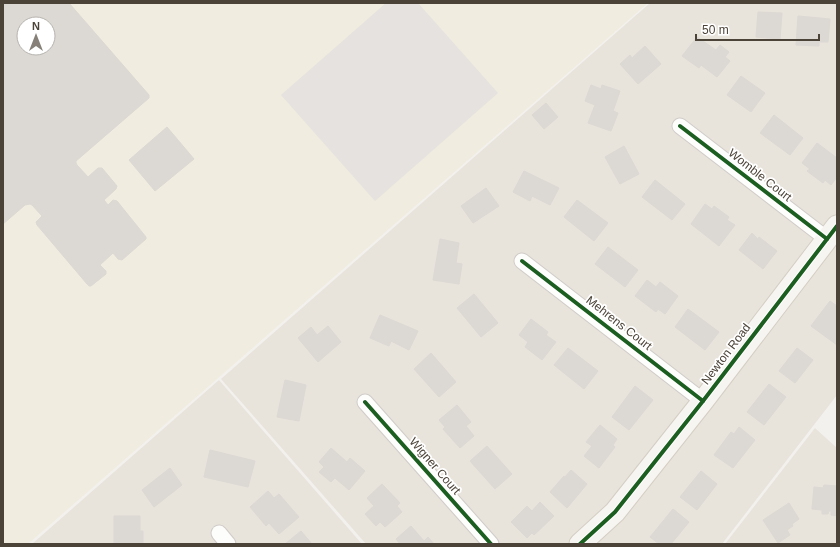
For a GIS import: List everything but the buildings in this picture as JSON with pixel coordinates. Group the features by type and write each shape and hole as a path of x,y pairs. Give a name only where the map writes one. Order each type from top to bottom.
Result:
{"street":[{"name":"Womble Court","path":"680,126 832,233"},
{"name":"Newton Road","path":"580,544 615,512 703,401 832,233"},
{"name":"Mehrens Court","path":"522,261 703,401"},
{"name":"Wigner Court","path":"365,402 491,544"}],"shaded area":[{"path":"3,3 648,3 28,544 3,544"},
{"path":"386,3 418,3 498,93 375,201 281,95"},
{"path":"650,3 837,3 837,395 722,544 366,544 221,379"},
{"path":"219,380 362,544 32,544"},
{"path":"815,428 837,448 837,544 725,544"}],"cycle path":[{"path":"680,126 827,239"},
{"path":"580,544 615,512 703,401 837,226"},
{"path":"522,261 703,401"},
{"path":"365,402 491,544"}]}
